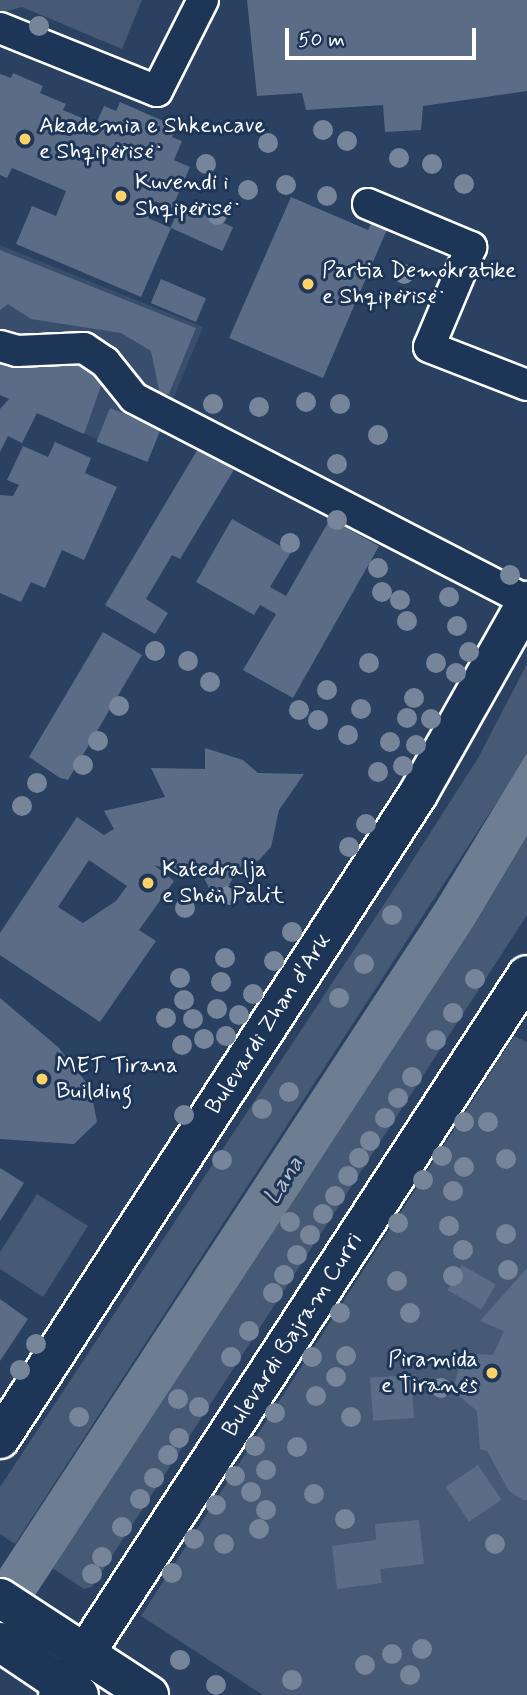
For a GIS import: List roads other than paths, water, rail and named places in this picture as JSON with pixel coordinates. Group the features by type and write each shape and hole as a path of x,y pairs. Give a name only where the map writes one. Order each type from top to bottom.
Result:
{"main road":[{"name":"Bulevardi Zhan d'Ark","path":"0,1439 418,794 527,601"},
{"name":"Bulevardi Bajram Curri","path":"67,1692 85,1653 525,980"},
{"path":"0,1598 23,1643 67,1692"},
{"path":"23,1643 85,1653 149,1695"}],"street":[{"path":"0,28 157,91 204,0"},
{"path":"368,204 471,247 429,347 527,385"},
{"path":"0,346 17,351 83,348 104,362 134,398 253,456 527,601"}],"water":[{"name":"Lana","path":"527,753 527,836 474,925 0,1649 0,1569 437,901"}],"place":[{"name":"Akademia e Shkencave e Shqipërisë","path":"25,139"},
{"name":"Kuvendi i Shqipërisë","path":"121,196"},
{"name":"Partia Demokratike e Shqipërisë","path":"308,284"},
{"name":"Katedralja e Shën Palit","path":"148,883"},
{"name":"MET Tirana Building","path":"42,1079"},
{"name":"Piramida e Tiranës","path":"492,1373"}]}
